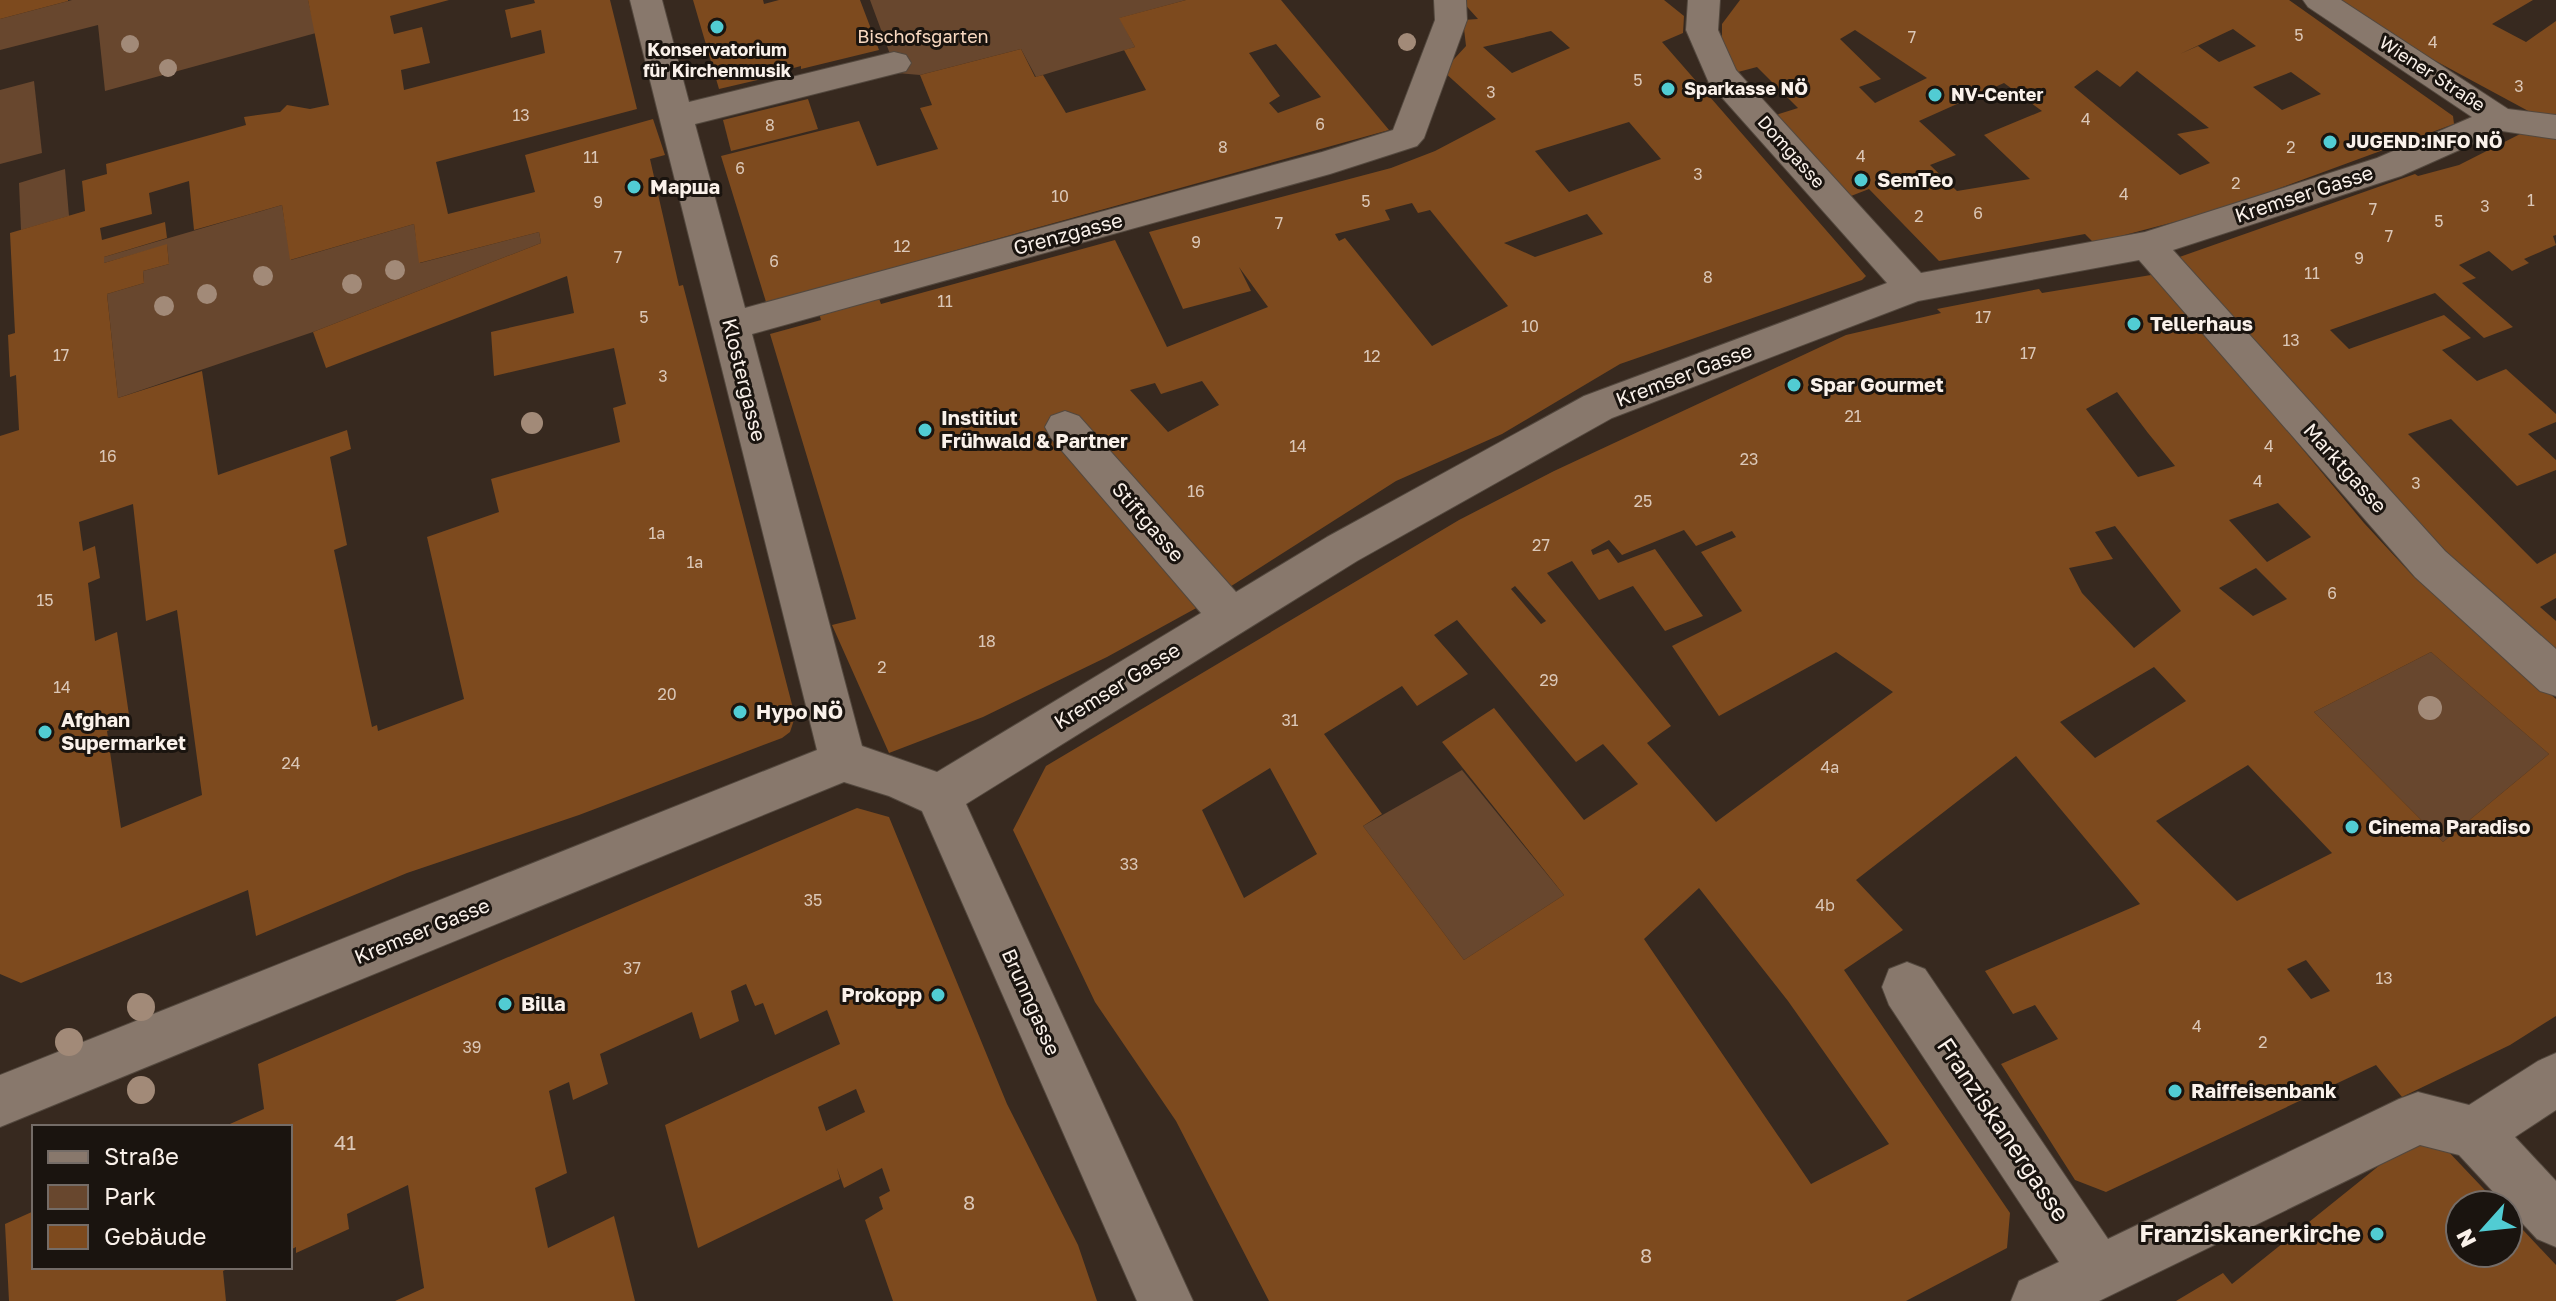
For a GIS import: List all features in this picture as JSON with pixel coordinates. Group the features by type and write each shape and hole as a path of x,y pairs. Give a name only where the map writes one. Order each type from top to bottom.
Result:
{"street":[{"name":"Klostergasse","path":"646,0 843,761"},
{"name":"Domgasse","path":"1704,0 1702,30 1721,75 1913,288"},
{"name":"Wiener Straße","path":"2319,0 2499,119 2555,127"},
{"name":"Grenzgasse","path":"730,326 1330,162 1405,138 1412,130 1450,10"},
{"path":"677,117 894,63"},
{"name":"Kremser Gasse","path":"939,796 1342,549 1598,407 1913,288 2147,245 2389,167 2499,119"},
{"name":"Marktgasse","path":"2147,245 2430,564 2556,677"},
{"name":"Stiftgasse","path":"1065,427 1230,616"},
{"path":"843,761 897,777 939,796"},
{"name":"Kremser Gasse","path":"0,1101 843,761"},
{"name":"Brunngasse","path":"939,796 1165,1301"},
{"name":"Franziskanergasse","path":"1907,987 2099,1273"},
{"path":"2474,1133 2556,1079"},
{"path":"2039,1301 2418,1118 2474,1133 2556,1220"}],"green space":[{"path":"72,0 308,0 316,33 105,91 98,25 0,50 0,19"},
{"name":"Bischofsgarten","path":"870,0 1186,0 1120,18 1135,47 1036,77 1021,49 920,75 897,73"},
{"path":"34,81 42,153 0,164 0,90"},
{"path":"65,169 69,216 21,230 19,183"},
{"path":"282,205 291,260 414,224 420,263 539,232 541,243 313,332 118,398 107,294 144,283 143,271 169,264 167,245 104,263 104,257"},
{"path":"2431,652 2549,754 2443,842 2314,712"},
{"path":"1462,770 1564,895 1464,960 1363,826"}],"building":[{"path":"0,0 68,0 68,1 0,19"},
{"path":"308,0 449,0 390,16 394,34 422,27 430,63 401,70 404,90 545,53 541,30 511,38 505,10 535,3 534,0 610,0 637,109 436,162 448,214 535,192 525,155 653,119 665,155 650,159 679,286 683,285 795,716 790,732 782,738 579,815 407,873 256,936 248,890 21,983 0,974 0,436 19,430 16,375 10,377 8,335 15,333 10,233 85,211 82,181 107,174 106,164 246,125 244,117 280,112 287,105 310,109 329,105","holes":["189,181 194,230 282,205 290,260 414,224 419,263 539,232 541,243 313,332 326,368 567,276 574,313 491,332 494,376 614,348 626,404 613,408 620,442 491,479 499,512 427,537 464,699 378,731 377,725 372,727 334,550 347,545 330,457 351,449 347,430 218,475 202,371 118,398 107,294 144,283 143,271 169,264 167,244 104,263 104,257 167,238 165,222 102,240 100,228 152,214 149,193","133,504 146,621 177,610 202,795 121,828 107,731 130,722 117,632 95,641 88,583 100,578 95,546 83,551 79,522"]},
{"path":"693,0 763,0 764,4 779,0 860,0 879,50 801,69 801,66 786,70 787,73 719,89"},
{"path":"1186,0 1281,0 1389,130 870,274 881,304 1115,240 1167,347 1268,307 1239,267 1251,291 1183,309 1149,232 1391,168 1435,151 1496,119 1443,71 1466,46 1463,20 1478,19 1461,0 1664,0 1684,16 1683,33 1662,42 1866,276 1862,280 1620,364 1502,434 1396,481 1200,606 1107,657 983,717 889,753 832,625 856,619 770,334 821,320 812,290 766,302 721,156 859,121 877,166 938,149 920,108 932,105 920,75 1021,49 1035,77 1043,75 1066,113 1146,90 1124,50 1135,47 1119,18","holes":["1551,31 1570,48 1512,73 1483,47","1276,44 1321,97 1278,113 1269,103 1280,96 1249,53","1629,122 1661,159 1569,192 1535,151","1412,203 1418,213 1430,210 1508,306 1432,346 1345,238 1339,241 1335,234 1390,220 1385,210","1587,214 1603,234 1535,257 1504,243","1202,381 1219,405 1168,432 1130,390 1155,383 1161,394"]},
{"path":"1740,0 2289,0 2453,116 2454,124 2220,210 2094,243 2085,234 1939,261 1869,189 1851,196 1776,115 1798,108 1757,67 1738,72 1722,46 1722,24","holes":["2233,29 2256,46 2219,62 2198,46 2180,54","1855,30 1927,78 1875,103 1859,87 1881,79 1840,39","2097,70 2120,87 2137,71 2209,128 2177,134 2210,163 2180,175 2074,87","2291,72 2321,94 2282,110 2253,87","2004,83 2042,111 1984,135 2030,179 1957,191 1930,165 1956,155 1919,121"]},
{"path":"2337,0 2533,0 2492,24 2526,42 2556,21 2556,115 2532,113 2432,59"},
{"path":"808,99 818,129 731,151 723,120"},
{"path":"2532,128 2556,140 2556,235 2553,236 2556,245 2524,259 2529,263 2512,271 2489,251 2459,265 2476,278 2462,283 2513,327 2484,338 2435,293 2330,330 2349,349 2444,315 2471,338 2442,350 2477,381 2506,369 2556,414 2556,422 2528,434 2556,460 2556,470 2517,486 2451,419 2408,434 2537,564 2556,553 2556,598 2540,607 2556,621 2556,665 2483,594 2171,260 2415,174 2418,176 2459,165"},
{"path":"2157,274 2364,523 2414,577 2556,699 2556,1016 2510,1045 2402,1097 2376,1065 2106,1192 2075,1180 2001,1064 2058,1039 2035,1005 2013,1014 1985,971 2140,904 2016,756 1856,880 1903,930 1844,970 2010,1213 2007,1248 1906,1301 1269,1301 1176,1121 1095,1002 1013,830 1046,766 1459,520 1554,471 1846,335 1941,313 1937,309 2039,289 2042,293","holes":["2117,392 2175,466 2138,477 2086,409","2278,503 2311,537 2267,562 2229,520","2115,526 2181,611 2134,648 2082,593 2069,568 2113,559 2095,532","1684,530 1696,546 1732,531 1736,537 1701,552 1742,611 1672,646 1719,716 1836,652 1893,692 1716,822 1647,743 1671,726 1547,573 1572,561 1599,600 1633,586 1665,631 1703,616 1655,549 1618,563 1608,549 1593,555 1591,550 1609,540 1622,555","2256,568 2287,599 2253,616 2219,588","1515,586 1546,621 1541,624 1511,589","1457,620 1576,762 1603,744 1638,784 1584,820 1494,708 1442,742 1564,895 1464,960 1363,826 1382,814 1324,734 1402,686 1417,706 1468,674 1434,635","2431,652 2549,754 2443,842 2314,712","2154,667 2186,701 2095,758 2060,722","2248,765 2332,853 2237,901 2156,821","1270,768 1317,854 1244,898 1202,810","1699,888 1788,1001 1889,1144 1811,1184 1644,939","2306,960 2330,991 2311,999 2287,969"]},
{"path":"857,808 889,817 1007,1104 1078,1245 1097,1301 893,1301 865,1220 883,1209 879,1197 890,1191 882,1168 844,1188 837,1168 840,1179 698,1248 665,1125 840,1044 827,1010 775,1035 763,1003 755,1006 746,984 731,991 739,1021 700,1039 692,1012 600,1054 608,1084 573,1100 569,1082 549,1091 567,1173 535,1188 548,1248 614,1216 635,1301 395,1301 424,1288 408,1185 347,1214 349,1229 296,1253 296,1247 292,1249 292,1125 228,1125 264,1109 258,1064","holes":["856,1089 865,1112 826,1131 818,1107"]},
{"name":"Franziskanerkirche","path":"2426,1128 2484,1189 2444,1189 2444,1269 2524,1269 2524,1231 2556,1265 2556,1301 2176,1301 2223,1273 2232,1284"},
{"path":"32,1212 32,1269 227,1269 223,1271 226,1301 9,1301 5,1224"}],"place":[{"name":"Konservatorium für Kirchenmusik","path":"717,27"},
{"name":"Sparkasse NÖ","path":"1668,89"},
{"name":"NV-Center","path":"1935,95"},
{"name":"JUGEND:INFO NÖ","path":"2330,142"},
{"name":"SemTeo","path":"1861,180"},
{"name":"Марша","path":"634,187"},
{"name":"Tellerhaus","path":"2134,324"},
{"name":"Spar Gourmet","path":"1794,385"},
{"name":"Institiut Frühwald & Partner","path":"925,430"},
{"name":"Hypo NÖ","path":"740,712"},
{"name":"Afghan Supermarket","path":"45,732"},
{"name":"Cinema Paradiso","path":"2352,827"},
{"name":"Prokopp","path":"938,995"},
{"name":"Billa","path":"505,1004"},
{"name":"Raiffeisenbank","path":"2175,1091"},
{"name":"Franziskanerkirche","path":"2377,1234"}]}
